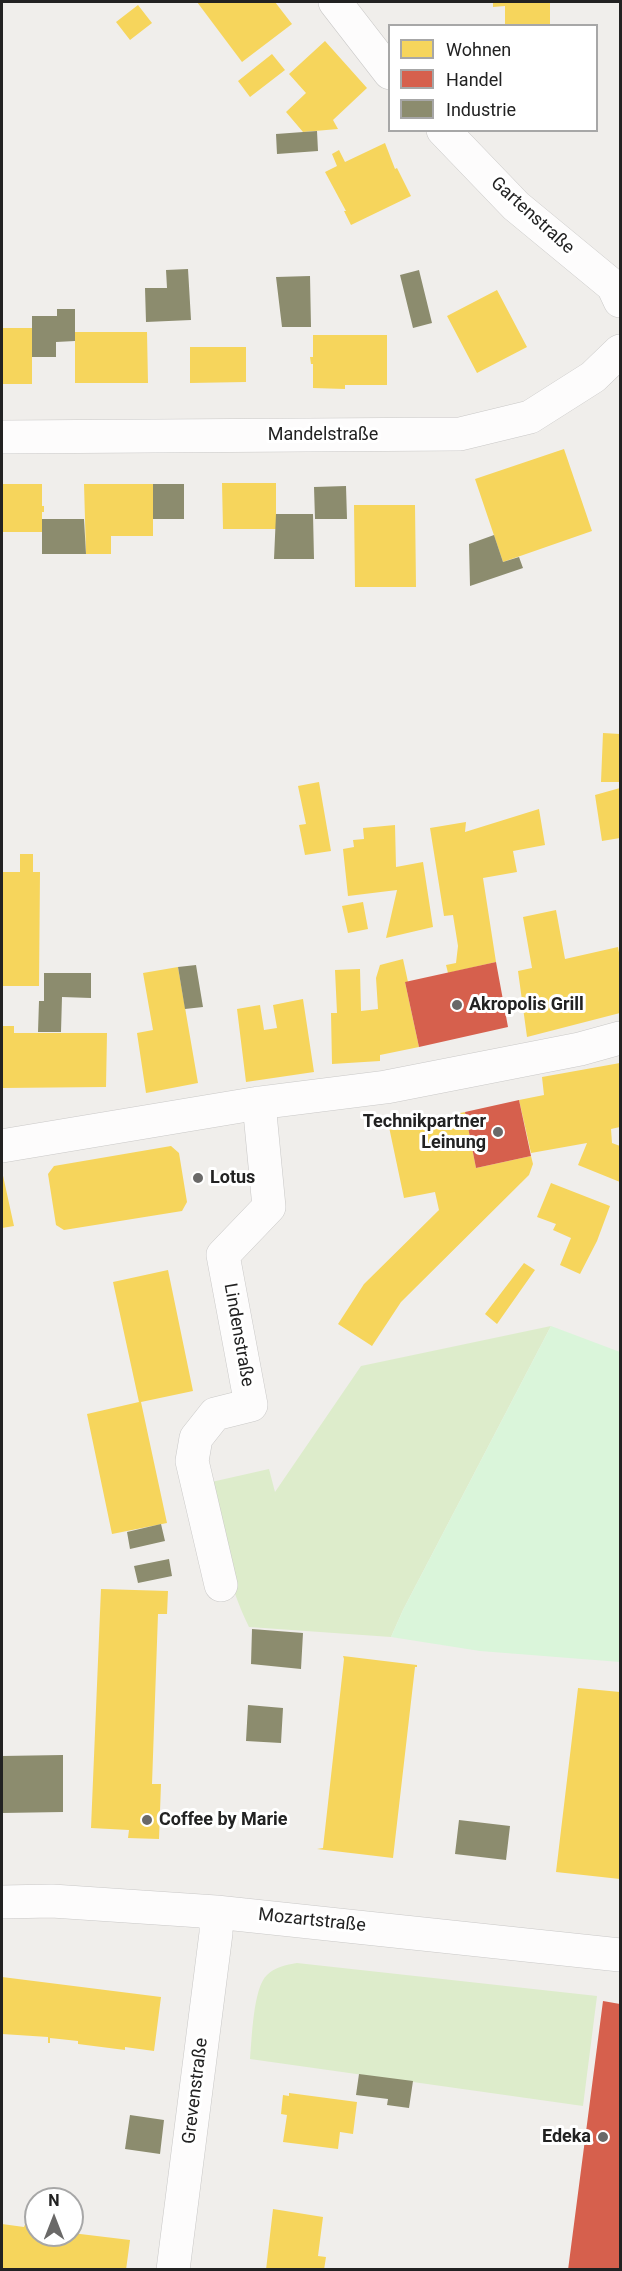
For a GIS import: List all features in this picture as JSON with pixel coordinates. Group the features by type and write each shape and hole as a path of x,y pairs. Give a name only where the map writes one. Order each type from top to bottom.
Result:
{"street":[{"path":"335,2 388,70"},
{"name":"Gartenstraße","path":"445,132 516,206 613,286 621,301"},
{"name":"Mandelstraße","path":"2,437 460,434 530,417 593,377 621,351"},
{"path":"2,1146 259,1103 386,1087 580,1049 621,1038"},
{"name":"Lindenstraße","path":"221,1585 192,1461 196,1438 215,1414 250,1405 224,1255 269,1208 259,1103"},
{"name":"Mozartstraße","path":"2,1902 52,1901 310,1920 621,1955"},
{"name":"Grevenstraße","path":"173,2270 216,1933 216,1912"}],"green space":[{"path":"551,1326 391,1637 249,1627 229,1574 207,1483 269,1469 275,1492 361,1366"},
{"path":"551,1326 620,1352 620,1662 480,1651 391,1637 403,1610"},
{"path":"297,1963 597,1996 583,2106 250,2059 254,2014 262,1982 274,1970"}],"building: Wohnen":[{"path":"197,2 275,2 292,24 242,62"},
{"path":"493,2 550,2 550,24 505,24 505,6 493,7"},
{"path":"138,5 152,23 130,40 116,22"},
{"path":"325,41 367,88 333,120 338,129 303,132 286,112 306,93 289,74"},
{"path":"272,54 285,70 250,97 238,81"},
{"path":"385,143 395,169 397,168 411,196 351,225 325,172 337,166 332,154 339,150 345,162"},
{"path":"497,290 527,347 477,373 447,316"},
{"path":"2,328 32,328 32,384 2,384"},
{"path":"75,332 147,332 148,383 75,383"},
{"path":"313,335 387,335 387,385 345,385 345,389 313,388 313,364 311,364 310,357 313,357"},
{"path":"190,347 246,347 246,382 190,383"},
{"path":"564,449 592,531 503,562 475,479"},
{"path":"222,483 276,483 276,529 223,529"},
{"path":"2,484 42,484 44,512 42,512 42,532 2,532"},
{"path":"84,484 153,484 153,536 111,536 111,554 86,554"},
{"path":"354,505 415,505 416,587 355,587"},
{"path":"603,733 620,734 620,782 601,782"},
{"path":"319,782 331,851 305,855 299,825 306,824 298,786"},
{"path":"620,788 620,838 602,841 595,795"},
{"path":"539,809 545,845 513,851 517,872 483,878 496,962 448,973 446,965 456,963 458,946 453,915 444,916 430,828 466,822 465,832"},
{"path":"395,825 396,867 423,862 433,927 386,938 397,890 348,896 343,849 354,847 353,840 364,839 363,828"},
{"path":"20,854 33,854 33,872 40,872 39,986 2,986 2,872 20,872"},
{"path":"363,902 368,929 348,933 342,906"},
{"path":"556,910 565,959 618,947 620,1013 527,1037 518,971 532,968 523,917"},
{"path":"403,959 408,982 405,982 419,1047 380,1055 380,1061 332,1064 331,1013 337,1013 335,970 360,969 361,1011 378,1009 376,978 380,965"},
{"path":"178,967 198,1083 146,1093 137,1033 153,1030 143,973"},
{"path":"303,999 314,1072 246,1082 237,1009 260,1005 264,1030 277,1028 273,1005"},
{"path":"2,1026 14,1026 14,1033 107,1033 106,1087 2,1088"},
{"path":"620,1063 620,1127 611,1129 612,1143 620,1146 620,1182 578,1165 587,1143 531,1153 519,1100 544,1095 542,1077"},
{"path":"465,1112 476,1168 531,1156 533,1164 529,1175 401,1302 372,1346 338,1324 364,1284 439,1210 435,1192 404,1198 389,1127"},
{"path":"171,1146 179,1153 187,1202 182,1211 64,1230 56,1225 48,1174 54,1166"},
{"path":"2,1171 14,1226 2,1228"},
{"path":"551,1183 610,1206 597,1241 580,1274 560,1265 571,1238 553,1230 556,1224 537,1217"},
{"path":"524,1263 535,1270 497,1324 485,1314"},
{"path":"168,1270 193,1391 141,1402 167,1523 112,1534 87,1414 139,1402 113,1282"},
{"path":"101,1589 168,1591 167,1614 158,1614 152,1784 161,1784 159,1839 128,1838 129,1830 91,1828"},
{"path":"343,1656 417,1665 393,1858 317,1849 323,1848"},
{"path":"578,1688 620,1692 620,1879 556,1872"},
{"path":"2,1977 161,1997 154,2051 125,2047 125,2050 50,2038 50,2043 48,2043 48,2037 2,2034"},
{"path":"289,2093 357,2102 353,2134 340,2132 338,2149 283,2142 287,2115 281,2114 283,2095 289,2096"},
{"path":"273,2209 323,2217 318,2256 326,2257 324,2270 266,2270"},
{"path":"2,2224 24,2227 24,2247 84,2247 84,2234 130,2240 126,2270 2,2270"}],"building: Handel":[{"name":"Akropolis Grill","path":"496,962 508,1027 419,1047 405,982"},
{"name":"Technikpartner Leinung","path":"519,1100 531,1156 476,1168 465,1112"},
{"name":"Edeka","path":"603,2001 620,2004 620,2270 568,2270"}],"building: Industrie":[{"path":"317,131 318,151 277,154 276,134"},
{"path":"188,269 191,320 146,322 145,288 167,288 166,270"},
{"path":"419,270 432,323 413,328 400,275"},
{"path":"310,276 311,327 282,327 276,277"},
{"path":"57,309 75,309 75,341 56,342 56,357 32,357 32,316 57,316"},
{"path":"153,484 184,484 184,519 153,519"},
{"path":"346,486 347,519 315,519 314,487"},
{"path":"276,514 313,514 314,559 274,559"},
{"path":"42,519 84,519 86,554 42,554"},
{"path":"494,535 503,562 519,557 523,568 470,586 469,544"},
{"path":"196,965 203,1007 185,1009 178,967"},
{"path":"44,973 91,973 91,998 62,997 61,1032 38,1032 39,1001 44,1001"},
{"path":"161,1524 165,1541 130,1549 127,1532"},
{"path":"169,1559 172,1576 138,1583 134,1566"},
{"path":"252,1629 303,1633 301,1669 251,1664"},
{"path":"248,1705 283,1708 281,1743 246,1741"},
{"path":"63,1755 63,1812 2,1813 2,1756"},
{"path":"459,1820 510,1826 506,1860 455,1854"},
{"path":"359,2074 413,2081 409,2108 387,2105 388,2099 356,2095"},
{"path":"130,2115 164,2120 160,2154 125,2149"}],"place":[{"name":"Akropolis Grill","path":"457,1005"},
{"name":"Technikpartner Leinung","path":"498,1132"},
{"name":"Lotus","path":"198,1178"},
{"name":"Coffee by Marie","path":"147,1820"},
{"name":"Edeka","path":"603,2137"}]}
